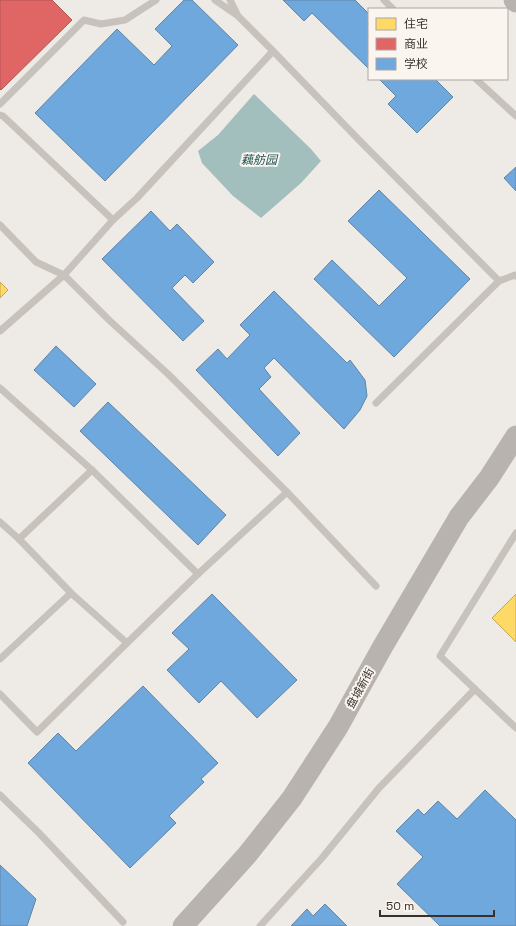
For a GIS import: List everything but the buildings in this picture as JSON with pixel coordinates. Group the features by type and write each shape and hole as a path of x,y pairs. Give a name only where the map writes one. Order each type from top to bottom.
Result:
{"main road":[{"name":"盘城新街","path":"183,926 247,855 292,798 338,727 383,646 460,517 489,478 516,436"}],"lane":[{"path":"0,104 84,20 101,24 125,20 156,0"},
{"path":"216,0 237,15 499,281"},
{"path":"230,0 237,15"},
{"path":"384,0 392,8"},
{"path":"0,331 64,275 113,220 137,198 273,51"},
{"path":"477,80 516,116"},
{"path":"0,115 3,116 113,220"},
{"path":"0,226 36,262 64,275 109,320 168,374 287,492 376,586"},
{"path":"376,403 499,281 516,275"},
{"path":"0,388 92,470 198,574"},
{"path":"19,539 92,470"},
{"path":"0,694 37,732 198,574 287,492"},
{"path":"0,522 19,539 71,593 127,643"},
{"path":"516,533 440,656 516,728"},
{"path":"0,659 71,593"},
{"path":"260,926 322,858 379,788 475,689"},
{"path":"0,795 39,833 123,922"}],"water":[{"name":"藕舫园","path":"254,94 311,149 321,161 301,183 261,218 233,196 202,163 198,151 218,135"}]}
